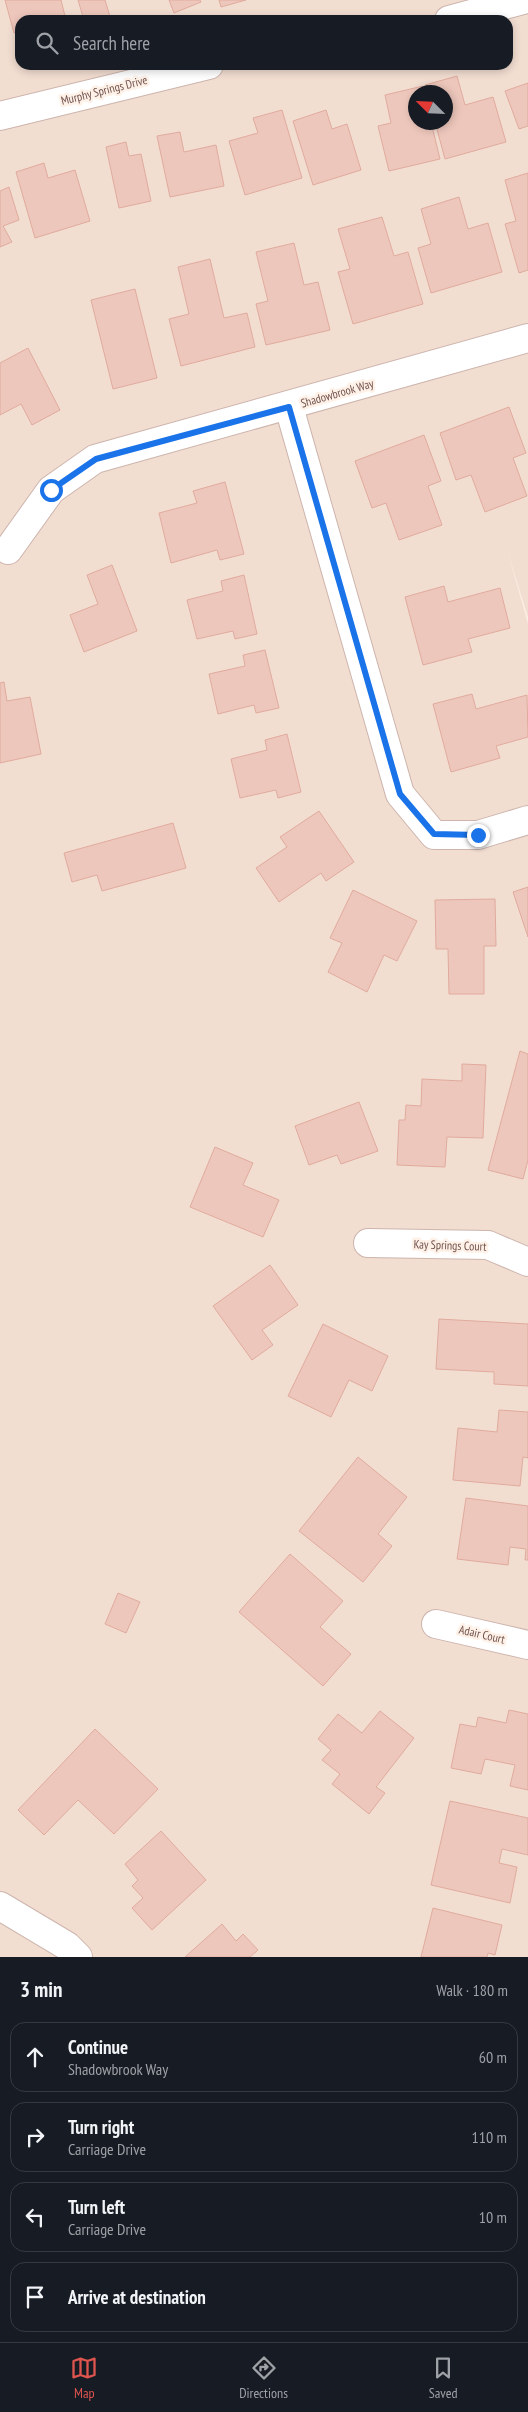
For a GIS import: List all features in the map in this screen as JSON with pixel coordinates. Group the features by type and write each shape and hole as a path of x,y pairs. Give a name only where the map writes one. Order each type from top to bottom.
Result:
{"street":[{"path":"468,15 523,0"},
{"name":"Murphy Springs Drive","path":"0,116 188,70"},
{"name":"Shadowbrook Way","path":"8,550 51,490 96,459 289,407 528,338"},
{"path":"289,407 400,794 434,834 478,835 528,820"},
{"name":"Kay Springs Court","path":"368,1243 488,1245 528,1262"},
{"name":"Adair Court","path":"436,1624 528,1645"},
{"path":"0,1906 67,1946 78,1957"}],"shaded area":[{"path":"0,0 528,0 528,617 507,550 528,624 528,1957 0,1957"}],"building":[{"path":"5,0 61,0 65,15 15,15 14,33"},
{"path":"78,0 105,0 110,15 82,15"},
{"path":"169,0 200,0 201,2 174,13"},
{"path":"219,0 246,0 221,7"},
{"path":"457,76 465,105 493,97 506,142 445,159 437,130 453,130 453,85 425,85"},
{"path":"528,83 528,126 519,129 505,91"},
{"path":"408,90 408,130 433,130 440,159 389,171 378,126 391,123 385,95"},
{"path":"282,110 302,178 245,195 229,141 258,133 253,118"},
{"path":"326,110 332,129 347,124 361,170 313,185 293,121"},
{"path":"180,132 184,152 216,145 224,186 170,197 157,136"},
{"path":"126,142 129,156 141,154 151,201 119,208 106,147"},
{"path":"44,163 48,178 75,170 90,221 35,238 16,172"},
{"path":"528,173 528,270 519,273 505,224 516,221 505,180"},
{"path":"9,187 19,220 3,226 12,242 0,247 0,191"},
{"path":"459,197 468,229 488,223 502,272 431,293 418,248 431,244 421,209"},
{"path":"382,217 394,256 408,252 423,304 353,324 338,272 350,269 338,229"},
{"path":"294,243 304,285 318,282 330,330 266,345 256,304 268,301 256,252"},
{"path":"210,259 224,318 247,313 255,347 181,366 169,319 189,314 178,267"},
{"path":"135,289 157,378 113,389 91,300"},
{"path":"28,348 60,410 32,425 21,404 0,415 0,363"},
{"path":"509,407 526,453 513,458 527,496 485,512 471,475 456,480 440,433"},
{"path":"424,435 441,481 428,486 442,525 399,540 386,503 372,508 355,461"},
{"path":"225,482 244,554 220,560 217,550 171,563 159,513 197,503 193,491"},
{"path":"112,565 137,631 84,652 70,615 98,604 87,575"},
{"path":"244,575 257,634 235,639 233,631 197,639 187,600 223,591 221,581"},
{"path":"444,586 448,602 500,588 510,628 468,639 472,652 423,665 405,597"},
{"path":"265,650 279,708 256,713 254,705 218,714 209,674 245,666 243,655"},
{"path":"4,682 7,701 30,697 41,754 0,763 0,683"},
{"path":"472,694 476,709 527,695 528,737 496,746 500,758 451,772 433,704"},
{"path":"287,734 301,792 278,798 276,790 240,798 231,759 267,750 265,740"},
{"path":"319,811 354,862 326,881 321,873 279,902 256,868 287,847 280,837"},
{"path":"173,823 186,868 102,891 97,875 72,882 64,853"},
{"path":"528,887 528,937 513,892"},
{"path":"353,890 417,921 397,961 384,955 367,992 328,972 342,943 330,938"},
{"path":"495,899 496,946 484,946 484,994 449,994 448,949 436,949 435,900"},
{"path":"520,1051 528,1054 528,1160 523,1179 488,1170"},
{"path":"462,1064 486,1065 483,1138 447,1137 445,1167 397,1165 399,1120 405,1120 406,1105 421,1106 422,1079 462,1081"},
{"path":"359,1102 378,1151 341,1164 337,1155 309,1165 295,1126"},
{"path":"215,1147 253,1163 243,1185 279,1200 263,1237 190,1207"},
{"path":"270,1265 298,1305 262,1330 273,1345 252,1360 213,1306"},
{"path":"439,1319 528,1324 528,1386 494,1384 494,1372 436,1369"},
{"path":"323,1324 388,1356 372,1391 349,1380 331,1417 288,1396"},
{"path":"499,1410 528,1412 528,1458 523,1457 520,1486 453,1480 458,1428 497,1432"},
{"path":"358,1457 407,1497 378,1534 392,1546 363,1582 299,1531"},
{"path":"466,1498 528,1506 528,1560 525,1560 526,1549 510,1547 508,1565 457,1559"},
{"path":"290,1554 343,1601 320,1627 351,1654 323,1686 239,1612"},
{"path":"118,1593 140,1602 126,1633 105,1624"},
{"path":"509,1710 528,1714 528,1790 510,1786 515,1765 485,1759 481,1774 451,1768 460,1724 476,1727 478,1717 506,1723"},
{"path":"380,1711 414,1738 376,1787 385,1793 369,1814 332,1784 340,1774 322,1760 331,1750 318,1739 338,1714 362,1733"},
{"path":"95,1729 158,1789 114,1834 78,1800 44,1835 18,1810"},
{"path":"450,1801 528,1818 528,1855 502,1849 499,1863 517,1867 510,1903 431,1885"},
{"path":"161,1831 206,1880 152,1930 132,1908 143,1898 132,1886 138,1880 125,1864"},
{"path":"433,1908 502,1925 495,1955 488,1953 487,1957 421,1957"},
{"path":"222,1924 236,1941 243,1934 258,1950 250,1957 185,1957"}],"route":[{"path":"51,490 96,459 289,407 400,794 434,834 478,835"}]}
